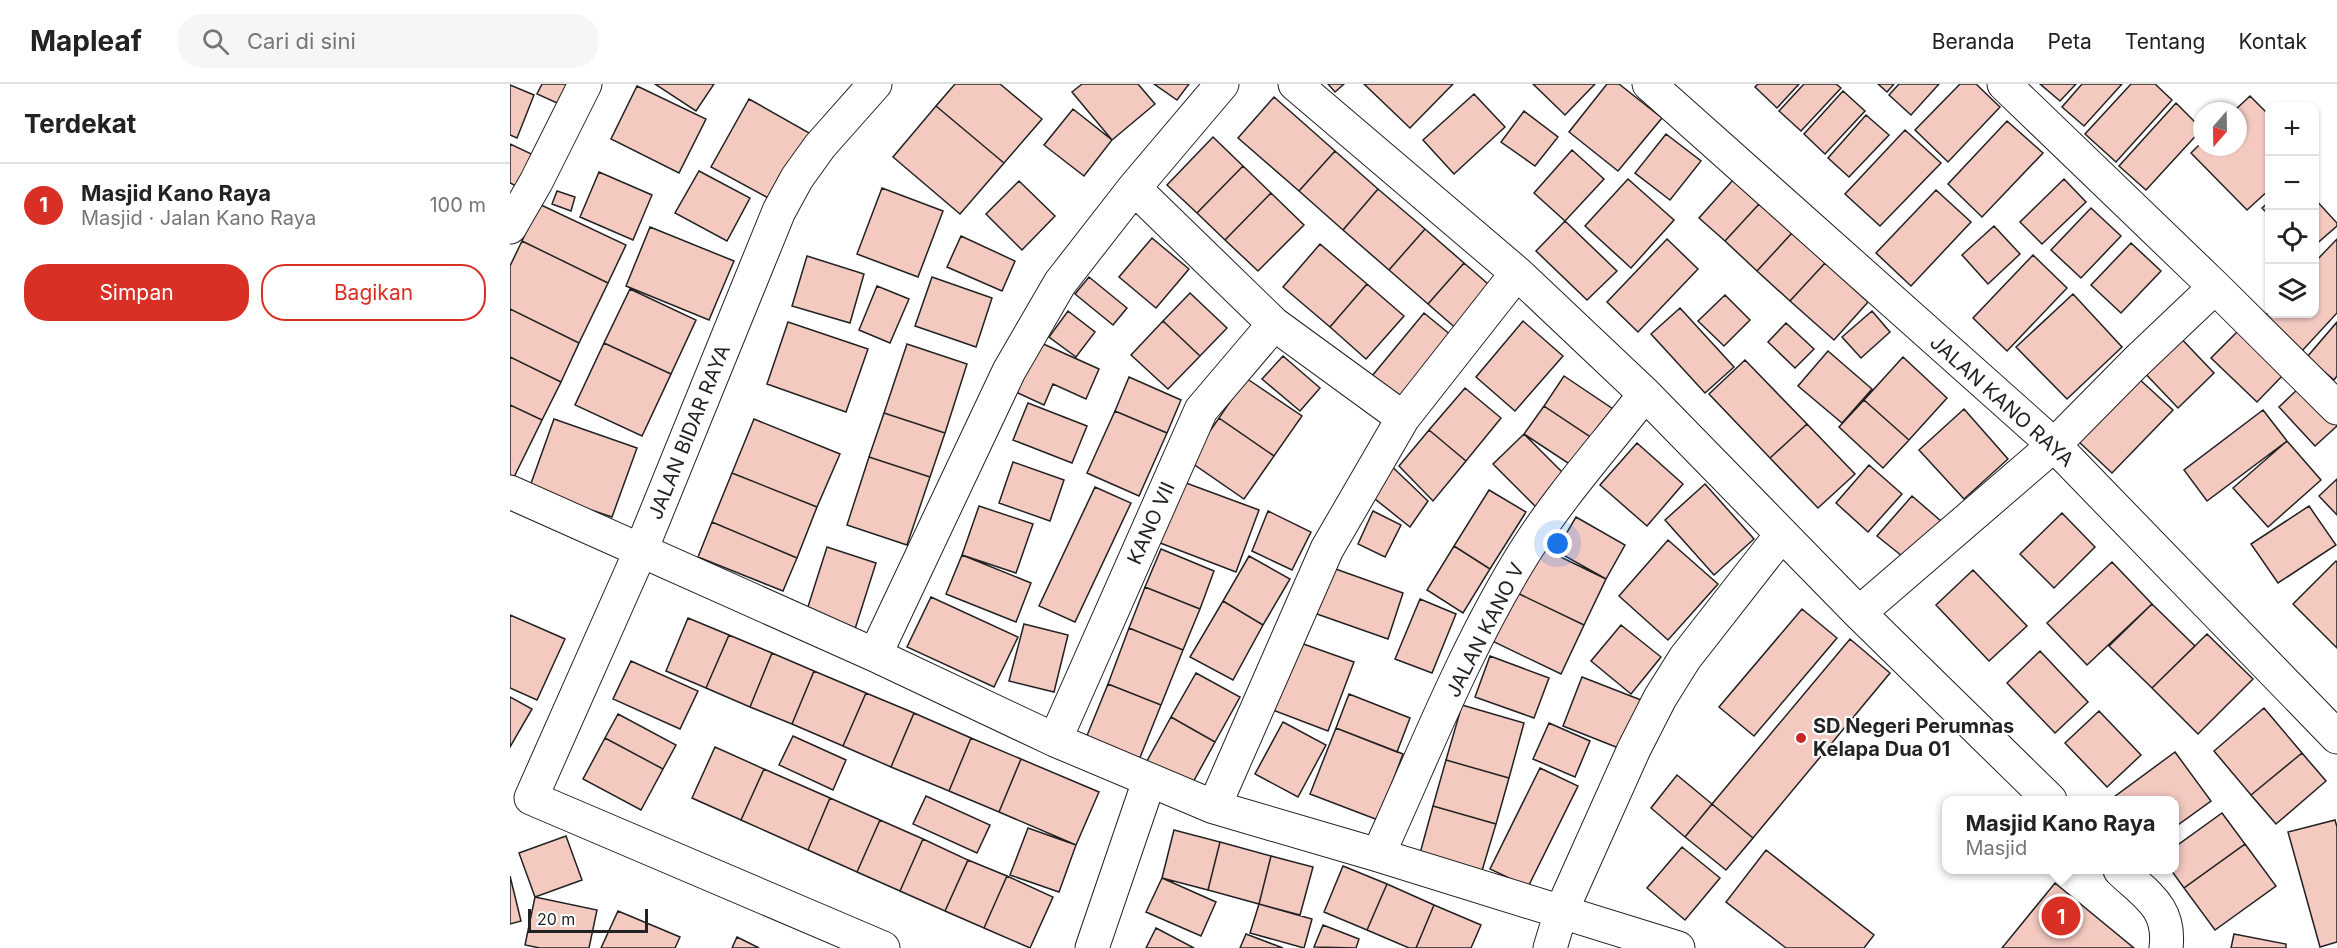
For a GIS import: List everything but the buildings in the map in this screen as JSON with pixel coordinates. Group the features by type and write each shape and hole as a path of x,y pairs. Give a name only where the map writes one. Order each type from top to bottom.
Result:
{"street":[{"path":"510,227 536,182 585,84"},
{"name":"JALAN BIDAR RAYA","path":"521,802 641,550 779,211 797,178 820,146 874,84"},
{"path":"875,655 1009,371 1060,283 1134,188 1221,84"},
{"path":"1295,84 1517,273 1645,394 1859,613 2045,796"},
{"path":"2004,84 2216,287 2337,408"},
{"name":"JALAN KANO RAYA","path":"1654,86 2054,445 2337,737"},
{"path":"1134,188 1274,324 1403,418"},
{"path":"1214,807 1327,549 1403,418 1517,273"},
{"path":"1859,613 2054,445 2136,362 2216,287"},
{"name":"KANO VII","path":"1054,740 1201,410 1274,324"},
{"name":"JALAN KANO V","path":"1378,855 1481,629 1525,552 1645,394"},
{"path":"510,492 875,655 1054,740 1214,807 1678,948"},
{"path":"1550,948 1561,912 1634,749 1660,699 1685,658 1782,534"},
{"path":"1092,948 1149,781"},
{"path":"521,802 883,948"},
{"path":"2124,874 2160,909 2166,927 2166,948"}],"place":[{"name":"SD Negeri Perumnas Kelapa Dua 01","path":"1801,738"},
{"name":"Masjid Kano Raya","path":"2061,916"}]}
